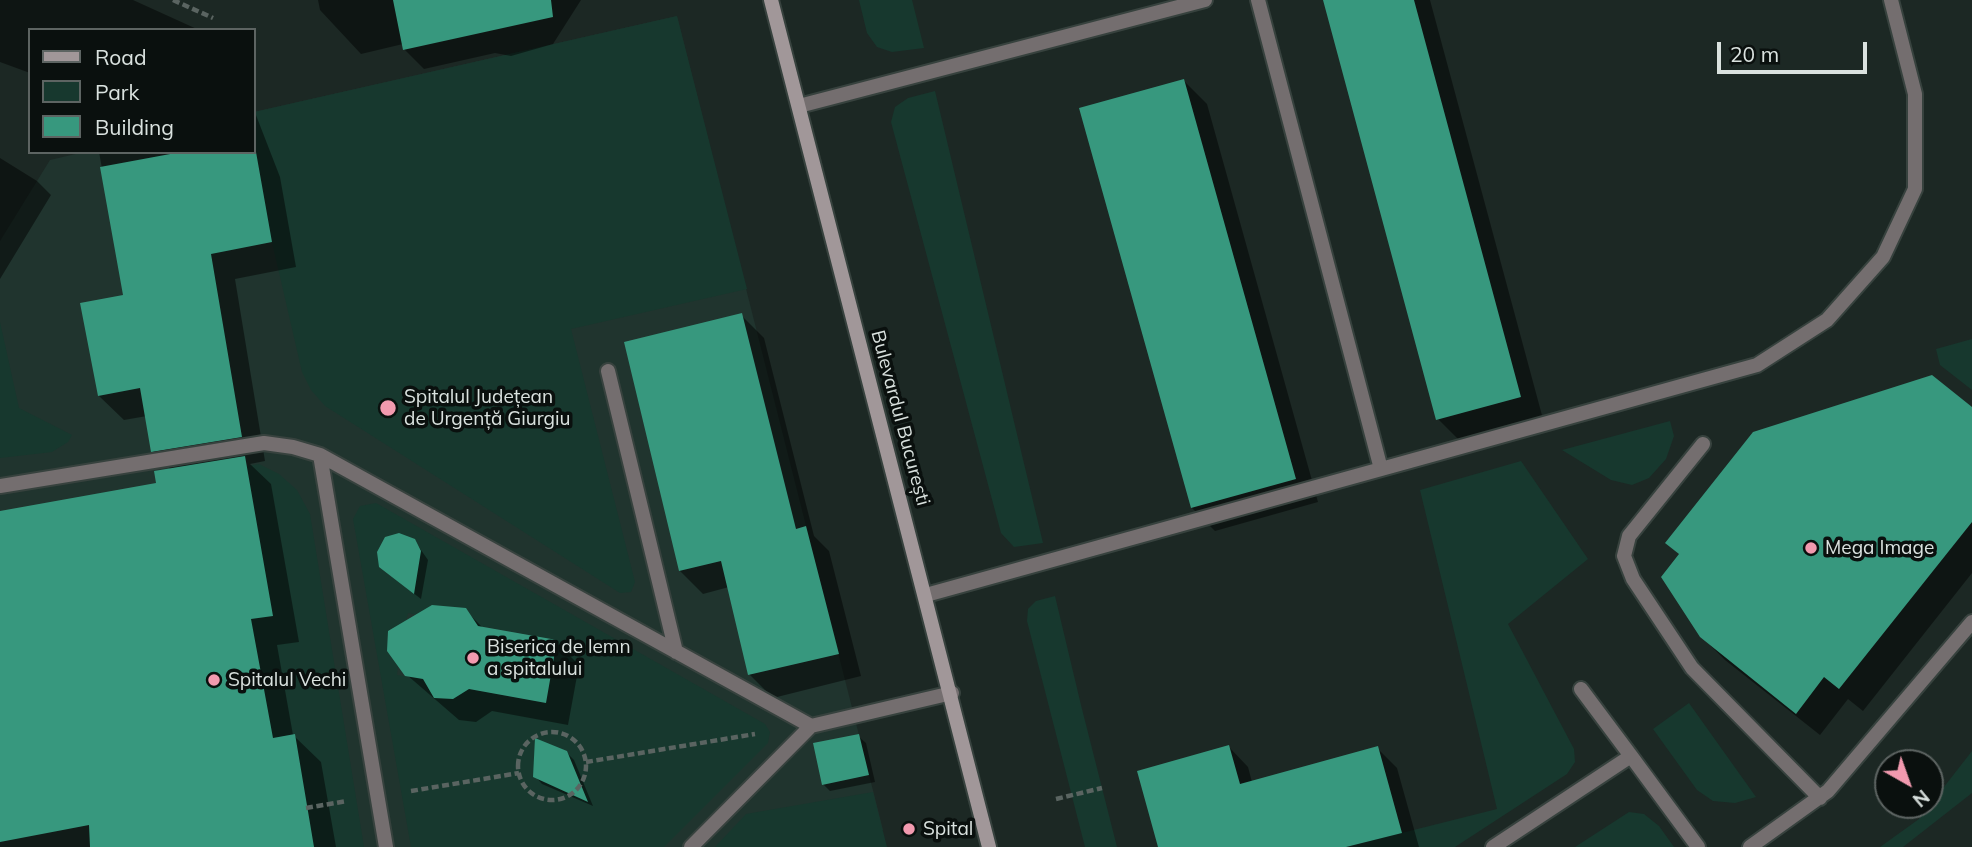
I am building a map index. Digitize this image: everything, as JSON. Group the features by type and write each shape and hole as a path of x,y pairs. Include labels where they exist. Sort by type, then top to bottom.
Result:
{"main road":[{"name":"Bulevardul București","path":"771,0 952,693 989,847"}],"lane":[{"path":"799,106 1205,0"},
{"path":"1258,0 1381,469"},
{"path":"926,596 1757,365 1827,320 1883,257 1915,190 1914,94 1891,0"},
{"path":"608,371 676,652"},
{"path":"0,486 264,443 320,456 811,726"},
{"path":"1703,444 1629,536 1624,556 1633,579 1692,668 1821,798"},
{"path":"320,456 386,847"},
{"path":"1750,847 1821,798 1972,622"},
{"path":"1581,689 1698,847"},
{"path":"691,847 811,726 952,693"},
{"path":"1493,847 1631,756"}],"path":[{"path":"173,0 213,18"},
{"path":"586,762 811,726"},
{"path":"555,732 570,736 581,747 586,762 585,776 577,790 564,798 549,800 534,795 523,785 519,773 520,755 528,742 540,733 555,732"},
{"path":"1056,799 1102,788"}],"shaded area":[{"name":"Spitalul Județean de Urgență Giurgiu","path":"677,16 883,830 785,847 0,847 0,241 50,160 76,154 256,154 256,112"}],"green space":[{"path":"859,0 912,0 924,48 892,52 877,47 867,33"},
{"path":"677,16 747,289 571,329 635,582 631,592 620,593 325,406 311,390 302,372 272,242 256,150 256,112"},
{"path":"935,91 1043,543 1014,547 1001,533 891,122 895,107 908,98"},
{"path":"0,322 19,408 72,435 68,442 52,452 0,458"},
{"path":"1972,339 1972,390 1940,365 1936,349"},
{"path":"1670,421 1674,436 1666,459 1649,478 1632,485 1611,480 1562,450"},
{"path":"1521,461 1588,559 1508,624 1574,749 1575,762 1567,774 1455,847 1346,847 1497,809 1420,490"},
{"path":"259,464 279,474 297,490 310,514 364,847 314,847 295,734 273,738 251,619 273,615 247,466"},
{"path":"376,503 765,724 770,732 768,743 664,847 411,847 353,519 360,506","holes":["399,533 414,539 421,551 418,567 406,577 391,577 380,567 377,552 385,537","408,613 556,640 545,703 469,689 453,699 434,698 423,679 397,675 398,666 387,651 388,631 406,621"]},
{"path":"1055,596 1117,847 1085,847 1027,621 1028,609 1036,601"},
{"path":"1689,703 1756,797 1735,803 1713,801 1697,790 1653,729"},
{"path":"1972,751 1972,793 1944,815 1944,787"},
{"path":"873,792 887,847 715,847 746,814"},
{"path":"1629,812 1644,814 1659,826 1674,847 1575,847"},
{"path":"1919,819 1939,819 1903,847 1880,847"}],"building":[{"path":"393,0 551,0 553,17 403,50"},
{"path":"1323,0 1414,0 1521,397 1436,420"},
{"path":"1184,79 1296,479 1191,508 1079,108"},
{"path":"256,152 272,242 211,254 242,437 151,452 140,388 98,396 80,303 123,295 100,167 170,154"},
{"path":"742,313 796,529 806,526 839,654 748,675 721,561 679,571 624,342"},
{"name":"Mega Image","path":"1932,375 1972,407 1972,522 1839,689 1824,677 1796,714 1700,637 1661,577 1679,554 1665,543 1753,432"},
{"name":"Spitalul Vechi","path":"245,456 273,616 251,619 273,738 295,734 314,847 90,847 89,825 0,842 0,511 156,483 154,471"},
{"path":"399,533 415,539 421,551 414,594 379,567 377,552 385,537"},
{"name":"Biserica de lemn a spitalului","path":"432,605 466,608 478,626 557,640 546,703 469,689 453,699 434,698 423,679 405,676 387,651 388,631"},
{"path":"859,734 869,775 822,785 813,743"},
{"path":"535,738 567,751 588,802 533,777"},
{"path":"1229,745 1240,784 1378,746 1402,833 1346,847 1158,847 1137,771"}],"place":[{"name":"Spitalul Județean de Urgență Giurgiu","path":"388,408"},
{"name":"Mega Image","path":"1811,548"},
{"name":"Biserica de lemn a spitalului","path":"473,658"},
{"name":"Spitalul Vechi","path":"214,680"},
{"name":"Spital","path":"909,829"}]}
